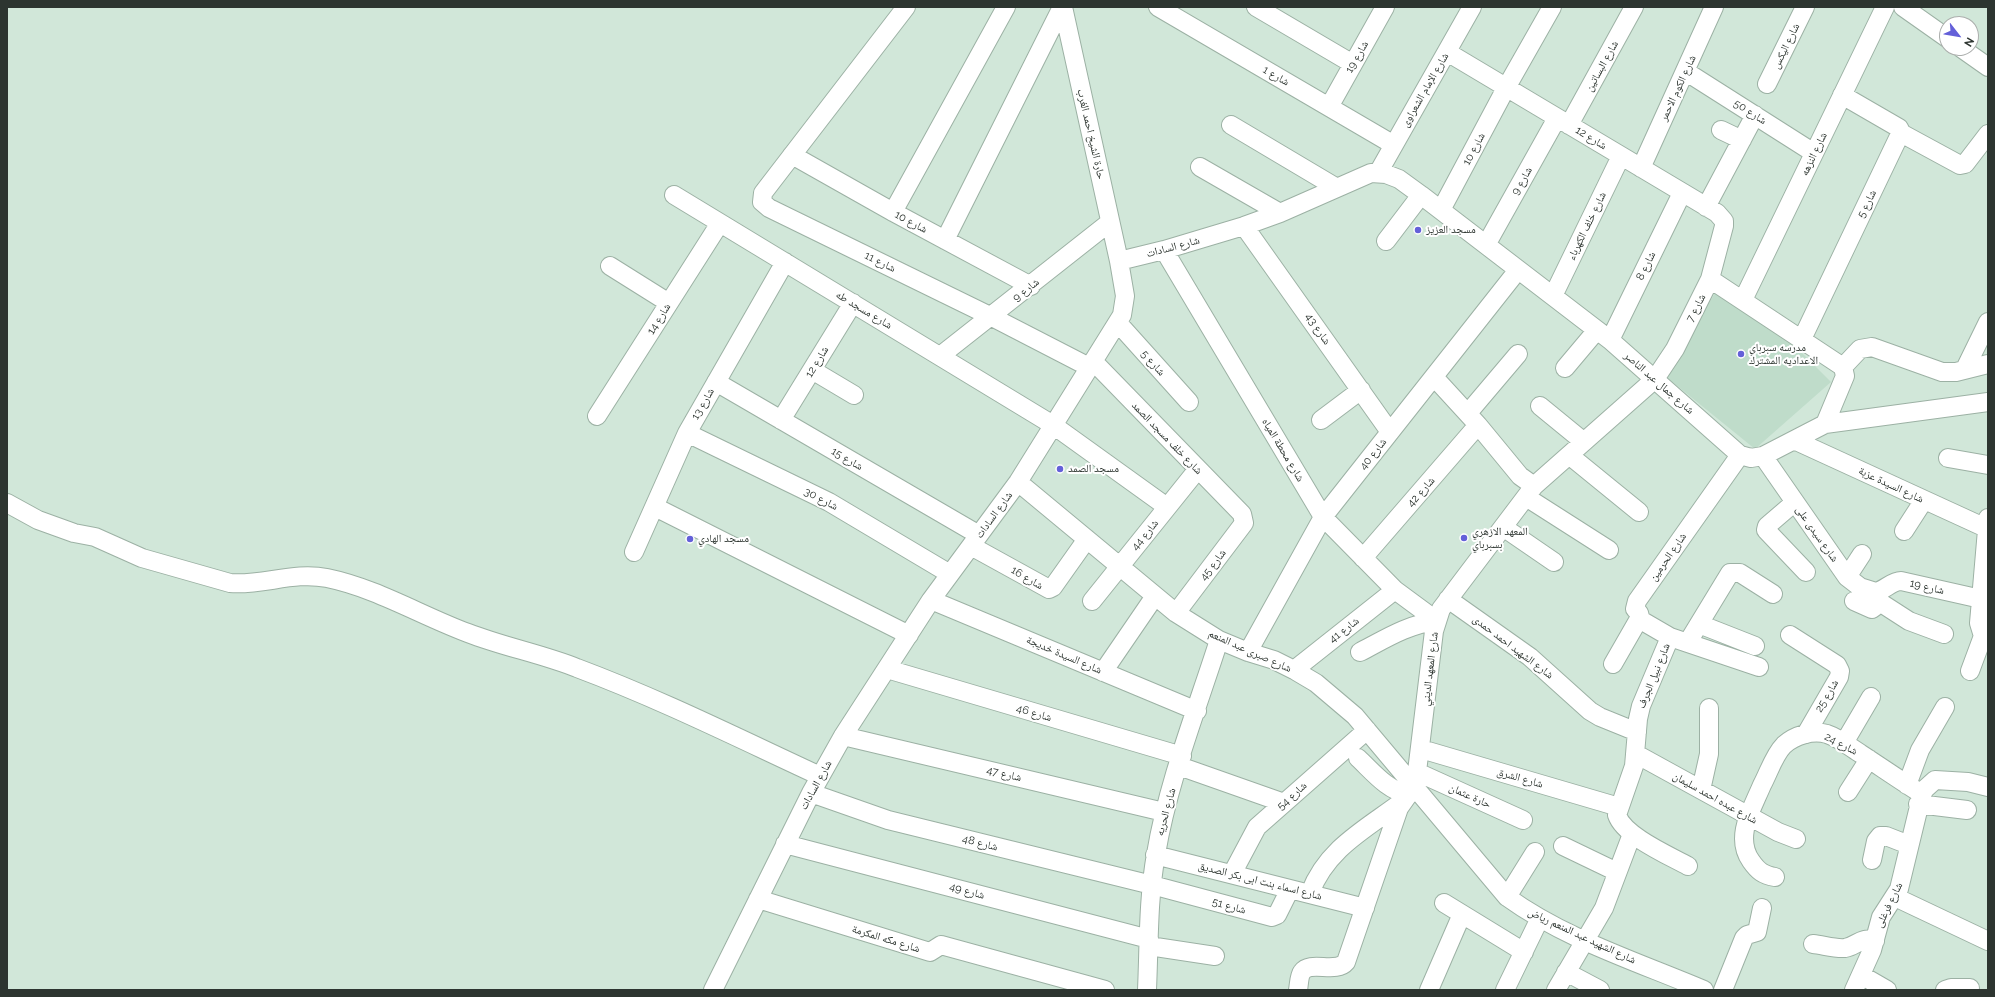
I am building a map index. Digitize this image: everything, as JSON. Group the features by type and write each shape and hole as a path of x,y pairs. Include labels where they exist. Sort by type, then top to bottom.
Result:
{"street":[{"path":"792,155 906,7"},
{"path":"893,212 1006,7"},
{"path":"945,240 1062,7"},
{"name":"حارة الشيخ احمد الغرب","path":"1062,7 1119,260"},
{"name":"شارع 1","path":"1158,7 1394,145"},
{"path":"1256,7 1353,64"},
{"name":"شارع 19","path":"1328,107 1385,7"},
{"name":"شارع الإمام الشعراوى","path":"1372,174 1394,145 1472,7"},
{"name":"شارع 10","path":"1441,210 1506,88 1552,7"},
{"name":"شارع البساتين","path":"1563,122 1634,7"},
{"name":"شارع اليكس","path":"1767,84 1805,7"},
{"name":"شارع النزهه","path":"1743,300 1886,7"},
{"path":"1902,7 1939,32"},
{"name":"شارع الكوم الاحمر","path":"1641,168 1713,8"},
{"name":"شارع 12","path":"1447,52 1721,216 1724,226 1723,231"},
{"path":"1972,56 1988,67"},
{"name":"شارع 50","path":"1685,71 1814,153"},
{"path":"1842,95 1899,128 1901,134 1960,165 1982,155 1988,134"},
{"path":"1706,207 1755,115"},
{"name":"شارع 9","path":"1486,245 1563,122"},
{"path":"1231,125 1337,188"},
{"path":"1721,130 1742,140"},
{"name":"شارع 5","path":"1802,339 1901,134"},
{"name":"شارع 11","path":"792,155 762,194 762,202 769,208 1091,364"},
{"name":"شارع 10","path":"792,155 893,212 1031,286"},
{"name":"شارع خلف الكهرباء","path":"1553,296 1622,156"},
{"path":"1200,167 1280,213"},
{"name":"شارع جمال عبد الناصر","path":"1372,174 1399,179 1441,210 1603,335 1740,455"},
{"name":"شارع السادات","path":"714,990 810,793 843,736 931,600 1018,482 1118,323 1122,314 1125,296 1119,260 1164,250 1244,226 1280,213 1372,174"},
{"name":"شارع 8","path":"1565,368 1603,335 1682,193"},
{"name":"شارع مسجد طه","path":"674,195 1053,425 1167,507"},
{"path":"1386,240 1421,195"},
{"name":"شارع 9","path":"940,356 992,317 1110,222"},
{"name":"شارع 14","path":"597,416 720,223"},
{"name":"شارع 43","path":"1244,226 1390,432"},
{"name":"شارع 7","path":"1655,379 1675,349 1710,279 1723,231"},
{"name":"شارع محطة المياه","path":"1164,250 1323,517 1395,590 1437,621"},
{"name":"شارع 13","path":"634,552 687,433 784,262"},
{"path":"610,266 669,303"},
{"name":"شارع 40","path":"1248,652 1323,517 1518,270"},
{"path":"1710,279 1842,367 1845,376 1825,424"},
{"name":"شارع 12","path":"781,420 852,303"},
{"path":"1965,370 1988,322"},
{"name":"شارع 5","path":"1118,323 1189,402"},
{"path":"1842,367 1860,349 1872,348 1934,370 1949,372 1965,370 1988,364"},
{"name":"شارع 42","path":"1363,558 1473,419 1518,354"},
{"name":"شارع خلف مسجد الصمد","path":"1091,364 1242,514"},
{"path":"812,370 854,395"},
{"path":"1434,377 1473,419 1520,476 1530,492 1609,550"},
{"name":"شارع المعهد الديني","path":"1298,990 1300,974 1304,969 1309,967 1341,966 1347,959 1397,812 1411,789 1421,749 1433,636 1437,621 1448,599 1530,492 1569,455 1655,379"},
{"name":"شارع 15","path":"716,382 781,420 975,540"},
{"path":"1320,420 1361,390"},
{"path":"1740,455 1751,458 1763,456 1825,424 1988,402"},
{"path":"1540,406 1584,442"},
{"name":"شارع 30","path":"687,433 830,502 950,574"},
{"name":"شارع السيدة عزبة","path":"1794,440 1924,500 1987,525"},
{"path":"1569,455 1639,512"},
{"name":"شارع الحرمين","path":"1639,619 1640,615 1635,608 1635,604 1740,455"},
{"name":"شارع سيدى على","path":"1763,456 1847,576 1860,587 1877,596 1909,621 1944,634"},
{"path":"1948,458 1988,465"},
{"name":"شارع 44","path":"1092,601 1198,469"},
{"name":"شارع صبرى عبد المنعم","path":"1018,482 1176,613 1219,640 1248,652 1274,660 1316,683 1336,699 1367,730 1411,789"},
{"path":"1904,531 1924,500"},
{"path":"1795,502 1767,526 1766,530 1806,572"},
{"path":"7,503 38,520 74,533 95,537 142,558 230,583 243,584 308,575 328,578 357,588 496,644 576,667 624,687 820,776"},
{"path":"655,507 909,635"},
{"name":"شارع 45","path":"1176,613 1242,527 1244,523 1242,514"},
{"path":"1970,671 1986,638 1979,623 1987,525"},
{"path":"1503,527 1554,562"},
{"name":"شارع 16","path":"975,540 1049,589 1053,587 1087,539"},
{"path":"1847,576 1862,554"},
{"path":"1688,642 1730,573 1740,573 1773,594"},
{"name":"شارع 19","path":"1877,596 1898,581 1981,599"},
{"name":"شارع 41","path":"1294,670 1395,590"},
{"path":"1103,672 1155,596"},
{"path":"1854,601 1870,609 1876,606 1877,596"},
{"name":"شارع الشهيد احمد حمدى","path":"1448,599 1530,657 1590,711 1600,718 1637,732"},
{"name":"شارع السيدة خديجة","path":"931,600 1197,710"},
{"path":"1613,664 1639,619 1670,637 1759,667"},
{"path":"1360,652 1406,628 1418,624 1437,621"},
{"path":"1699,624 1755,646"},
{"name":"شارع 25","path":"1790,635 1837,665 1840,671 1806,734"},
{"name":"شارع نبيل الجرف","path":"1619,807 1630,779 1636,754 1637,732 1641,706 1670,637"},
{"name":"شارع الحريه","path":"1147,990 1152,885 1155,855 1164,812 1219,640"},
{"name":"شارع 46","path":"887,669 1180,761 1284,803"},
{"path":"1844,743 1871,697"},
{"name":"شارع فرغلى","path":"1857,983 1874,941 1881,917 1895,897 1902,881 1909,845 1920,750 1945,707"},
{"path":"1701,790 1709,754 1709,708"},
{"name":"شارع 54","path":"1232,874 1254,831 1367,730"},
{"name":"شارع 24","path":"1775,877 1757,870 1745,851 1743,839 1748,816 1776,755 1784,745 1794,738 1806,734 1826,734 1844,743 1868,759 1916,794"},
{"name":"شارع 47","path":"843,736 1164,812"},
{"name":"شارع الشرق","path":"1421,749 1619,807"},
{"name":"شارع عبده احمد سليمان","path":"1636,754 1748,816 1796,839"},
{"name":"حارة عثمان","path":"1358,758 1387,786 1394,790 1411,789 1523,820"},
{"path":"1848,792 1868,759"},
{"path":"1916,794 1935,780 1968,782 1988,787"},
{"path":"1310,894 1321,869 1339,849 1411,789"},
{"name":"شارع الشهيد عبد المنعم رياض","path":"1411,789 1507,897 1540,918 1585,940 1704,990"},
{"name":"شارع 48","path":"810,793 888,820 1152,885"},
{"path":"1916,794 1967,810"},
{"path":"1619,807 1617,815 1619,820 1632,834 1688,866"},
{"path":"1556,990 1604,908 1632,834"},
{"path":"1872,860 1876,841 1880,836 1886,836 1909,845"},
{"name":"شارع 49","path":"785,844 1149,943 1216,956"},
{"path":"1563,846 1617,872"},
{"path":"1507,897 1535,852"},
{"name":"شارع اسماء بنت ابى بكر الصديق","path":"1155,855 1365,908"},
{"name":"شارع 51","path":"1152,885 1272,918 1277,916 1290,889"},
{"path":"1895,897 1988,941"},
{"name":"شارع مكه المكرمة","path":"758,899 930,952 941,945 1105,990"},
{"path":"1444,903 1524,952"},
{"path":"1723,990 1746,936 1757,932 1762,908"},
{"path":"1429,990 1462,914"},
{"path":"1505,990 1540,918"},
{"path":"1813,944 1841,948 1850,946 1862,939 1874,941"},
{"path":"1566,972 1600,990"},
{"path":"1857,983 1887,990"},
{"path":"1944,990 1951,988 1970,988"}],"shaded area":[{"name":"مدرسه سبرباي الاعداديه المشترك","path":"1718,288 1781,332 1831,382 1755,449 1665,376"}],"place":[{"name":"مسجد العزيز","path":"1418,230"},
{"name":"مدرسه سبرباي الاعداديه المشترك","path":"1741,354"},
{"name":"مسجد الصمد","path":"1060,469"},
{"name":"المعهد الازهري بسبرباي","path":"1464,538"},
{"name":"مسجد الهادي","path":"690,539"}]}
